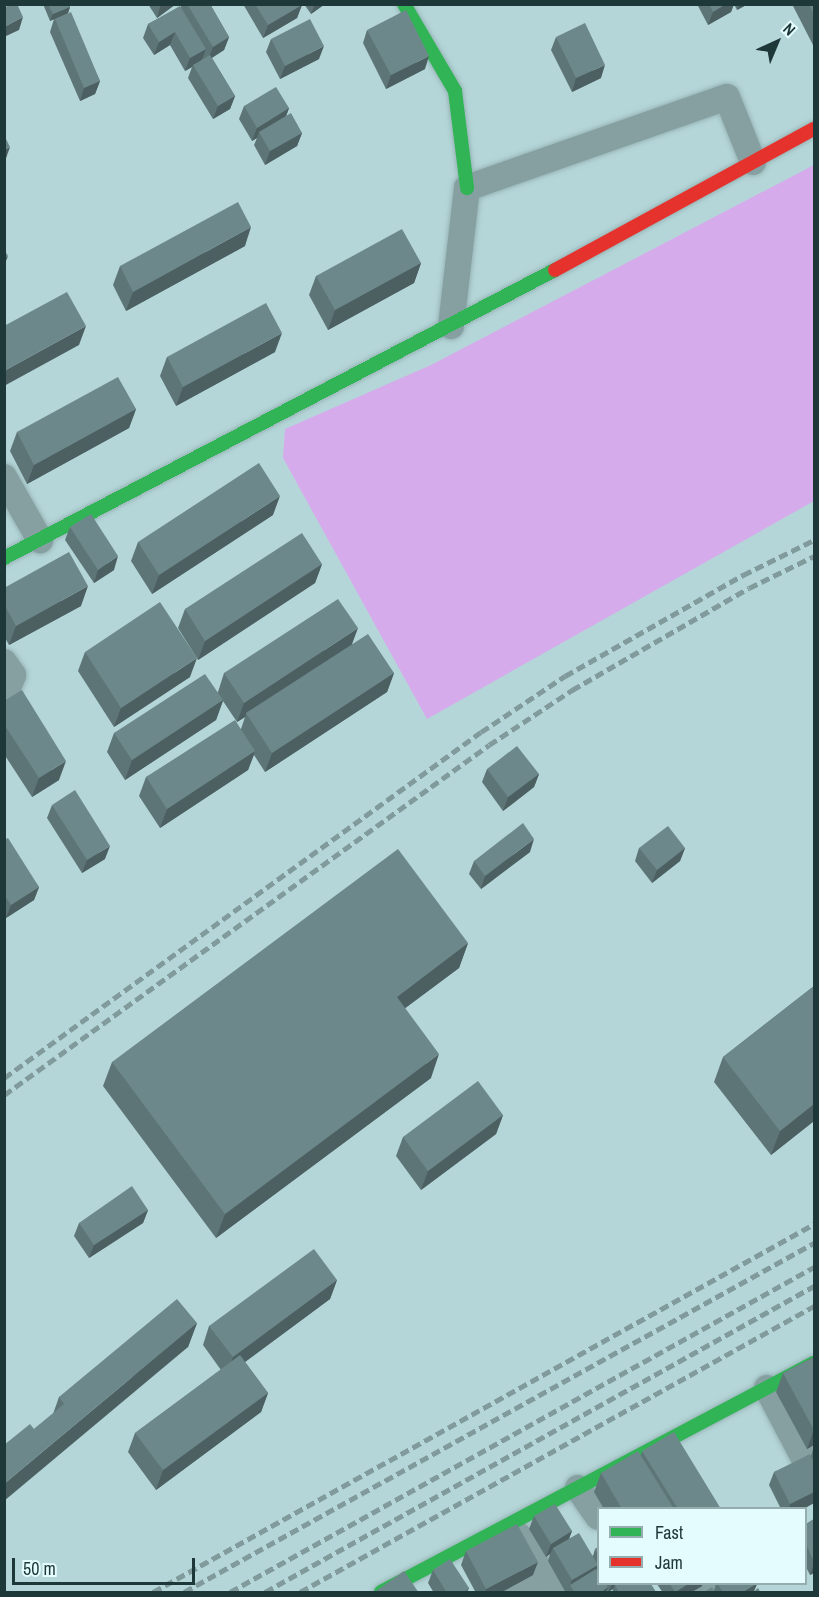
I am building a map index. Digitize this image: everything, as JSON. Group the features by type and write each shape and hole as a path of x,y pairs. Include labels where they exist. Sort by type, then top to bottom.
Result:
{"street":[{"path":"404,4 455,91 467,188 451,326"},
{"path":"467,188 727,97 753,162"},
{"path":"4,558 451,326 814,129"},
{"path":"4,477 40,540"},
{"path":"4,662 13,675 4,699"},
{"path":"381,1593 452,1568 513,1525 578,1488 814,1363"},
{"path":"767,1388 814,1477"},
{"path":"578,1488 597,1516"},
{"path":"508,1593 548,1584 513,1525"}],"shaded area":[{"path":"814,165 814,501 427,719 283,458 285,429 431,365"}],"building":[{"path":"17,4 23,17 4,27 4,8"},
{"path":"48,4 70,4 70,7 53,14"},
{"path":"187,4 210,4 229,37 213,47"},
{"path":"255,4 302,4 302,5 268,25"},
{"path":"709,4 726,4 713,12"},
{"path":"809,4 814,4 814,15"},
{"path":"180,6 206,49 190,58 175,32 159,42 148,24"},
{"path":"406,10 429,56 391,75 367,30"},
{"path":"71,12 100,81 84,88 55,19"},
{"path":"310,19 324,46 285,66 271,39"},
{"path":"585,23 605,65 576,78 556,37"},
{"path":"210,55 235,96 218,106 193,65"},
{"path":"276,87 289,108 257,128 244,106"},
{"path":"291,113 302,133 270,151 259,132"},
{"path":"4,135 10,147 4,150"},
{"path":"238,202 251,227 133,292 120,266"},
{"path":"402,229 421,263 335,310 316,276"},
{"path":"67,292 86,326 4,371 4,326"},
{"path":"266,303 282,333 183,387 167,357"},
{"path":"118,377 136,409 34,465 17,432"},
{"path":"259,463 280,496 159,575 138,542"},
{"path":"91,514 118,556 98,570 70,527"},
{"path":"302,533 322,564 205,641 185,609"},
{"path":"69,552 88,586 16,626 4,604 4,588"},
{"path":"338,599 358,628 244,703 224,673"},
{"path":"160,602 197,658 121,708 85,652"},
{"path":"368,634 394,673 272,753 246,713"},
{"path":"205,674 223,700 132,760 114,733"},
{"path":"22,690 66,761 39,778 4,724 4,701"},
{"path":"235,720 255,751 167,809 146,777"},
{"path":"517,746 539,774 508,797 487,769"},
{"path":"75,790 110,846 87,860 52,805"},
{"path":"523,823 534,839 485,876 474,861"},
{"path":"668,826 685,848 657,870 639,848"},
{"path":"8,838 39,887 11,905 4,895 4,840"},
{"path":"398,849 468,943 397,997 439,1054 225,1214 112,1062"},
{"path":"814,986 814,1104 780,1131 723,1057"},
{"path":"478,1081 503,1115 428,1171 403,1137"},
{"path":"132,1186 148,1210 94,1245 79,1223"},
{"path":"314,1249 337,1280 233,1357 209,1326"},
{"path":"177,1299 197,1323 4,1484 4,1445 30,1424 34,1429 64,1404 59,1397"},
{"path":"240,1355 268,1393 163,1470 135,1433"},
{"path":"814,1357 814,1430 783,1373"},
{"path":"674,1432 720,1507 677,1507 642,1451"},
{"path":"638,1451 673,1507 621,1507 601,1473"},
{"path":"810,1454 814,1463 814,1492 790,1504 774,1472"},
{"path":"555,1504 572,1531 551,1544 534,1516"},
{"path":"814,1519 814,1562 807,1546 807,1523"},
{"path":"517,1524 538,1562 486,1589 466,1551"},
{"path":"579,1533 597,1566 572,1580 553,1548"},
{"path":"450,1559 469,1588 462,1593 447,1593 433,1570"},
{"path":"596,1569 597,1585 608,1587 600,1593 575,1593 570,1585"},
{"path":"404,1571 419,1593 376,1593 376,1591"},
{"path":"615,1585 652,1585 656,1592 654,1593 619,1593"},
{"path":"671,1585 686,1585 675,1592"},
{"path":"719,1585 754,1585 741,1593 723,1593"},
{"path":"712,1587 715,1593 703,1593"}],"railway":[{"path":"4,1078 481,732 565,676 743,575 814,540"},
{"path":"4,1095 489,745 572,690 749,588 814,556"},
{"path":"153,1592 814,1224"},
{"path":"184,1592 814,1243"},
{"path":"230,1592 814,1267"},
{"path":"265,1592 814,1286"},
{"path":"300,1592 814,1306"}],"traffic: fast":[{"path":"404,4 455,91 467,188"},
{"path":"4,558 555,270"},
{"path":"381,1592 814,1363"}],"traffic: jam":[{"path":"555,270 814,129"}]}
